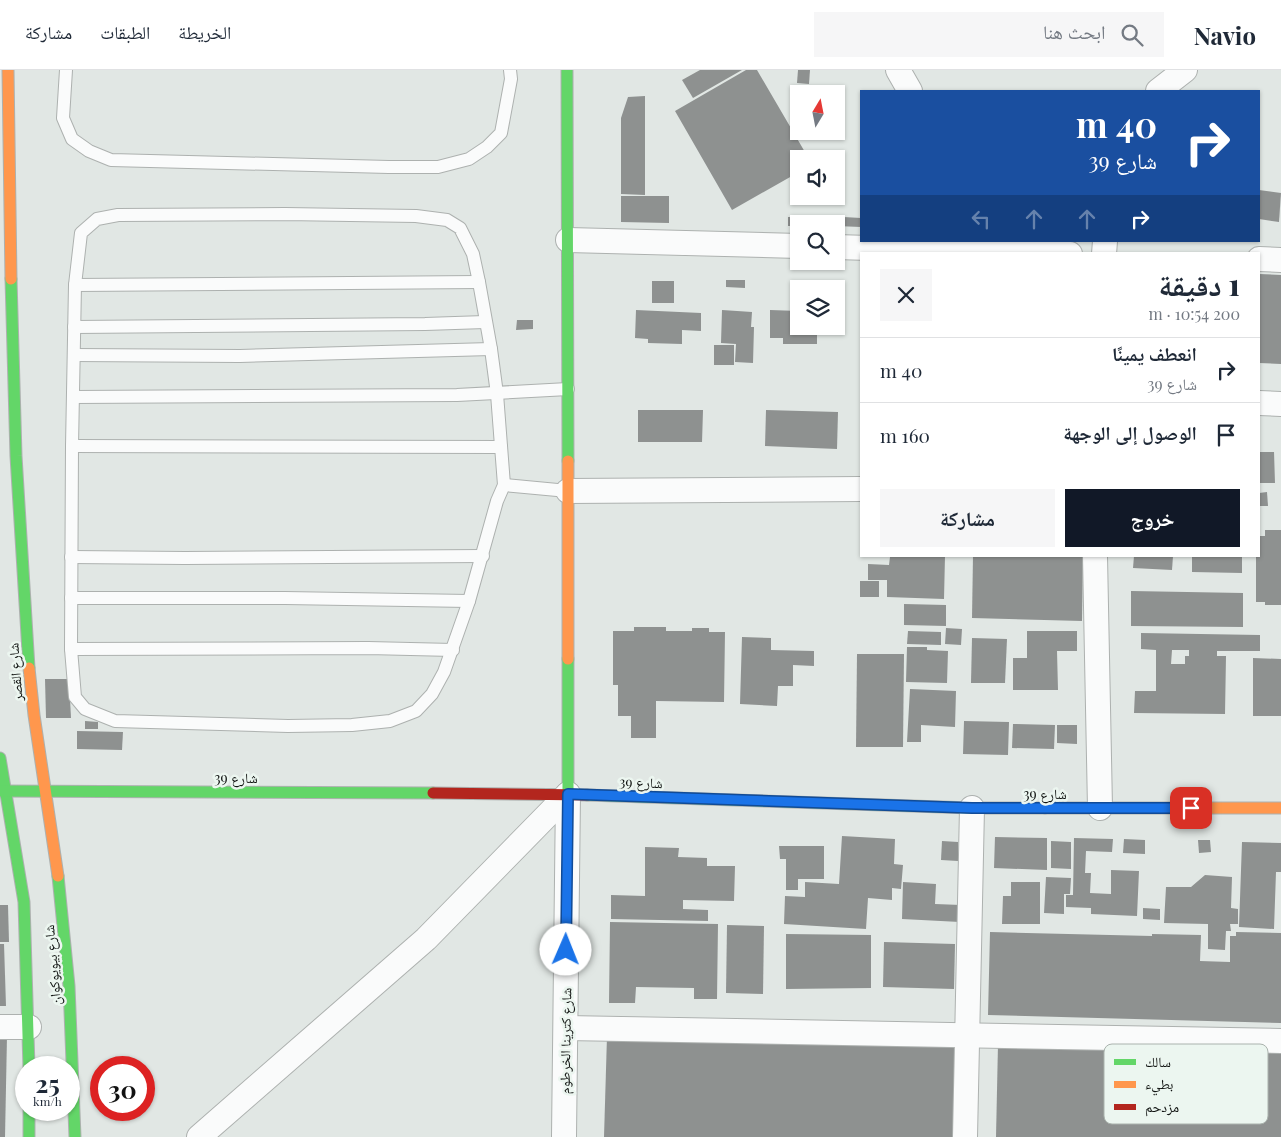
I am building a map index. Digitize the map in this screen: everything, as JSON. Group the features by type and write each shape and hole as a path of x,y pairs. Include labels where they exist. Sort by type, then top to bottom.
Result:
{"street":[{"name":"شارع القصر","path":"8,70 13,391 32,697 37,742 46,791"},
{"path":"199,1137 426,939 568,794 568,70"},
{"path":"898,70 909,90"},
{"path":"1159,90 1185,70"},
{"path":"568,240 790,246"},
{"path":"845,247 995,246 1051,252"},
{"path":"1260,259 1281,260"},
{"path":"1260,403 1281,404"},
{"path":"568,491 860,489"},
{"path":"1095,557 1100,808"},
{"path":"0,758 3,791"},
{"name":"شارع 39","path":"3,791 568,794 972,808 1281,808"},
{"name":"شارع بيويوكوان","path":"3,791 24,902 29,1056"},
{"name":"شارع بيويوكوان","path":"46,791 68,955 72,1029 74,1137"},
{"name":"شارع كترينا الخرطوم","path":"564,1137 568,794"},
{"path":"965,1137 972,808"},
{"path":"0,1027 29,1028"},
{"path":"566,1028 1281,1041"},
{"path":"29,1121 29,1137"}],"lane":[{"path":"66,70 63,118 72,139 89,151 112,160 389,167 438,167 469,159 488,146 501,132 511,79 510,70"},
{"path":"128,214 416,216 447,220 460,228 474,254 479,282 497,394 504,485 453,650 432,694 416,710 390,722 352,725 288,726 115,721 85,709 75,697 71,598 75,285 81,233 97,219 128,214"},
{"path":"75,285 479,282"},
{"path":"74,327 485,322"},
{"path":"74,356 240,356 491,349"},
{"path":"73,396 497,394 568,389"},
{"path":"72,446 501,447"},
{"path":"504,485 568,491"},
{"path":"71,556 185,558 483,556"},
{"path":"71,598 285,598 468,601"},
{"path":"72,649 368,648 453,650"}],"building":[{"path":"700,70 742,70 693,98 682,80"},
{"path":"746,70 757,70 790,126 790,140 798,140 804,150 790,150 790,177 732,210 675,111"},
{"path":"798,70 810,70 809,84 797,83"},
{"path":"645,96 645,195 621,194 621,118 628,97"},
{"path":"1260,190 1281,193 1279,222 1260,219"},
{"path":"621,196 669,196 669,223 621,222"},
{"path":"788,217 790,217 790,226 788,226"},
{"path":"845,217 860,218 860,227 845,226"},
{"path":"1260,274 1281,275 1281,364 1260,363"},
{"path":"726,280 745,280 745,288 726,287"},
{"path":"652,281 674,281 674,303 652,303"},
{"path":"636,310 701,313 701,331 682,330 682,344 648,343 648,339 635,338"},
{"path":"722,310 752,312 751,327 754,327 753,363 735,362 736,344 721,343"},
{"path":"770,310 790,311 790,335 817,335 817,344 783,344 783,338 770,338"},
{"path":"517,320 533,320 533,329 516,330"},
{"path":"714,345 734,345 734,365 714,365"},
{"path":"638,410 703,410 702,442 638,442"},
{"path":"766,410 838,412 837,449 765,446"},
{"path":"1260,452 1274,452 1275,483 1260,483"},
{"path":"1267,492 1268,506 1260,506 1260,493"},
{"path":"1265,530 1281,530 1281,605 1265,605 1265,602 1256,602 1256,557 1260,557 1260,536 1265,536"},
{"path":"890,557 945,557 944,599 887,597 887,580 868,580 868,564 889,565"},
{"path":"973,557 1083,557 1082,621 972,618"},
{"path":"1134,557 1173,557 1172,570 1133,568"},
{"path":"1192,557 1242,557 1242,573 1192,572"},
{"path":"860,581 879,581 879,597 860,597"},
{"path":"1131,591 1243,593 1243,627 1131,626"},
{"path":"904,604 946,605 946,626 904,625"},
{"path":"634,627 666,627 666,631 692,631 692,628 709,628 709,632 725,632 724,702 656,701 656,738 631,738 631,716 618,716 618,685 613,685 613,631 634,631"},
{"path":"946,628 962,629 961,645 945,644"},
{"path":"908,631 941,632 941,645 907,644"},
{"path":"1027,631 1077,631 1077,651 1057,651 1058,690 1013,690 1013,658 1027,658"},
{"path":"1141,633 1260,635 1260,651 1217,651 1217,656 1226,656 1225,714 1134,713 1135,691 1156,691 1156,650 1141,649","holes":["1172,650 1189,650 1189,656 1185,656 1185,664 1171,664"]},
{"path":"742,637 771,638 771,650 814,651 814,666 793,665 793,686 778,686 777,706 740,704"},
{"path":"972,638 1007,639 1005,683 971,683"},
{"path":"907,647 927,647 927,650 948,651 947,683 906,682"},
{"path":"857,654 904,654 903,747 856,747"},
{"path":"1253,658 1281,659 1281,716 1253,716"},
{"path":"45,679 69,679 71,718 46,718"},
{"path":"910,689 956,691 955,727 921,725 921,742 907,742"},
{"path":"85,721 98,722 98,729 85,729"},
{"path":"964,721 1009,722 1008,755 963,754"},
{"path":"1013,724 1055,725 1054,749 1012,748"},
{"path":"1057,725 1077,725 1077,744 1057,743"},
{"path":"77,731 123,732 122,750 77,749"},
{"path":"842,836 895,839 894,864 903,865 901,889 892,888 892,900 868,898 866,929 784,924 785,896 805,897 805,882 839,884"},
{"path":"995,837 1047,838 1047,870 994,868"},
{"path":"1074,838 1113,839 1112,852 1086,851 1085,873 1091,873 1090,893 1111,894 1111,870 1139,871 1137,916 1091,914 1091,908 1066,907 1066,895 1073,895"},
{"path":"1124,839 1145,840 1145,854 1123,853"},
{"path":"1198,840 1210,840 1211,852 1199,853"},
{"path":"942,841 958,842 958,861 941,860"},
{"path":"1051,841 1071,842 1071,869 1051,868"},
{"path":"1242,842 1281,843 1281,872 1276,872 1274,929 1239,927"},
{"path":"779,846 824,846 824,879 798,879 798,890 786,890 786,859 780,859"},
{"path":"645,847 679,848 678,857 707,858 707,866 735,866 734,901 683,900 683,909 708,910 708,921 611,919 611,895 645,896"},
{"path":"1205,875 1232,877 1231,908 1238,909 1238,924 1230,924 1231,931 1226,931 1225,950 1208,949 1208,924 1164,923 1166,887 1191,887"},
{"path":"1046,877 1071,878 1070,894 1064,894 1064,914 1044,913"},
{"path":"903,882 936,884 935,904 961,905 960,922 902,919"},
{"path":"1011,882 1040,882 1040,924 1002,924 1003,896 1011,896"},
{"path":"0,905 8,905 9,942 0,942"},
{"path":"1143,908 1160,909 1160,920 1143,919"},
{"path":"610,922 718,924 717,999 694,999 694,988 636,987 635,1003 609,1003"},
{"path":"727,925 764,926 763,994 726,993"},
{"path":"990,932 1152,936 1152,934 1201,935 1200,961 1230,962 1230,936 1236,936 1236,932 1281,933 1281,1023 988,1015"},
{"path":"786,934 871,935 871,988 786,989"},
{"path":"884,942 955,944 954,989 883,987"},
{"path":"0,944 4,944 6,1006 0,1006"},
{"path":"0,1036 7,1036 5,1137 0,1137"},
{"path":"607,1036 955,1045 953,1137 604,1137"},
{"path":"998,1044 1104,1046 1104,1124 1268,1124 1268,1050 1281,1050 1281,1137 996,1137"}],"traffic: fast":[{"path":"567,70 568,461"},
{"path":"11,279 16,456 29,668"},
{"path":"568,659 568,794"},
{"path":"0,758 24,902 29,1056"},
{"path":"0,791 433,793"},
{"path":"587,795 972,808 1045,808"},
{"path":"58,876 69,986 75,1137"},
{"path":"29,1121 29,1137"}],"traffic: slow":[{"path":"8,70 11,279"},
{"path":"568,461 568,659"},
{"path":"29,668 34,715 58,876"},
{"path":"1045,808 1281,808"}],"traffic: jam":[{"path":"433,793 587,795"}],"route":[{"path":"566,950 568,794 972,808 1191,808"}]}
